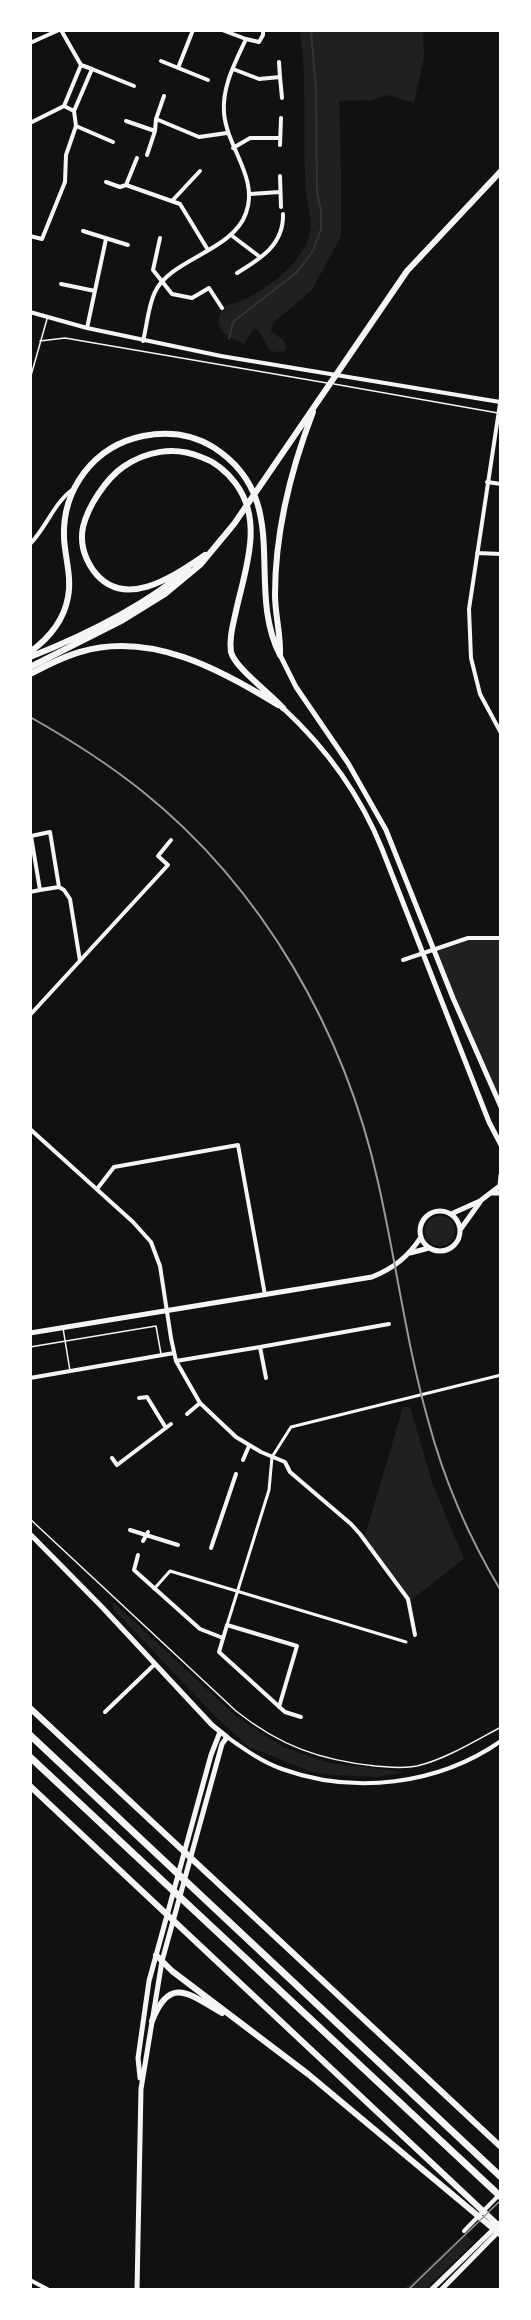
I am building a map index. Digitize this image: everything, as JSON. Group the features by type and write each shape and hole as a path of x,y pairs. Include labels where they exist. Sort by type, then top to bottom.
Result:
{"highway":[{"path":"30,1735 501,2177"},
{"path":"30,1757 501,2195"}],"main road":[{"path":"30,667 123,620 165,594 207,555 234,524 407,271 501,171"},
{"path":"280,655 281,642 275,595 284,513 293,467 317,402"},
{"path":"30,652 52,632 63,614 69,596 64,536 66,513 73,489 80,478 105,452 118,444 144,436 172,433 184,435 223,453 242,472 258,503 264,531 270,629 280,655 307,705 348,763 386,830 470,1038 501,1107"},
{"path":"199,563 142,589 120,588 101,579 94,571 84,553 82,532 84,524 95,500 122,468 138,458 156,452 187,452 222,468 240,489 246,500 251,530 249,550 232,628 231,650 238,666 270,693 330,757 363,807 382,849 489,1122 501,1145"},
{"path":"30,657 119,614 199,563"},
{"path":"30,674 59,659 101,647 132,646 156,649 216,669 283,708"},
{"path":"451,1214 480,1201 491,1193 501,1185 501,1175"},
{"path":"491,1193 501,1193"},
{"path":"410,1253 429,1248 447,1249 456,1243 460,1230 480,1201"},
{"path":"429,1248 421,1237 420,1225 428,1215 439,1211 451,1214 459,1224 460,1230"},
{"path":"30,1333 359,1280 387,1270 410,1253 421,1237"},
{"path":"30,1534 219,1732 227,1737 222,1744 192,1839 150,1981 138,2058 141,2089 137,2290"},
{"path":"30,1708 501,2147"},
{"path":"141,2089 162,1961 211,1755 219,1732"},
{"path":"30,1786 501,2228 431,2290"},
{"path":"156,1955 172,1971 308,2073 501,2235"},
{"path":"152,2021 162,2000 173,1993 181,1992 195,1997 249,2028"},
{"path":"441,2290 501,2222"}],"street":[{"path":"30,43 60,30 81,65 134,86"},
{"path":"178,68 193,30"},
{"path":"222,30 259,42 263,32"},
{"path":"143,341 155,292 163,282 174,271 231,235 245,216 250,194 245,171 227,133 224,101 226,86 246,39"},
{"path":"161,61 208,80"},
{"path":"279,62 282,98"},
{"path":"30,115 32,122 64,106 81,65"},
{"path":"30,236 42,239 65,182 66,155 76,126 74,111 92,69"},
{"path":"233,69 259,79 280,78"},
{"path":"147,155 164,96"},
{"path":"64,106 74,111"},
{"path":"280,145 281,118"},
{"path":"156,119 199,137 227,133"},
{"path":"126,121 154,131"},
{"path":"76,126 114,141"},
{"path":"233,148 250,138 280,138"},
{"path":"126,185 136,158"},
{"path":"171,201 200,171"},
{"path":"279,176 280,207"},
{"path":"106,182 120,187 126,185 180,204 208,250"},
{"path":"250,194 280,192"},
{"path":"237,273 260,257 280,237 283,230 283,214"},
{"path":"83,231 128,245"},
{"path":"231,235 260,257"},
{"path":"160,238 153,270 172,294 192,298 208,288 222,308"},
{"path":"87,328 106,239"},
{"path":"61,284 94,291"},
{"path":"30,312 143,341 220,356 501,400 469,609 471,658 480,694 501,733"},
{"path":"487,482 501,484"},
{"path":"30,544 41,533 63,496 73,489"},
{"path":"477,553 501,554"},
{"path":"40,890 31,836 50,832 59,887"},
{"path":"30,1015 168,866 158,856 171,840"},
{"path":"30,872 37,871"},
{"path":"30,892 59,887 64,890 70,899 80,961"},
{"path":"403,960 468,938 501,938"},
{"path":"30,1129 133,1222 151,1242 160,1266 176,1361 201,1402 224,1427 249,1446 285,1462 290,1472 351,1524 408,1599 415,1635"},
{"path":"97,1190 114,1167 237,1145 265,1295"},
{"path":"176,1361 388,1324"},
{"path":"260,1347 266,1378"},
{"path":"30,1378 174,1353"},
{"path":"301,1717 285,1712 219,1652 269,1490 272,1457 291,1426 501,1375"},
{"path":"139,1398 147,1397 166,1428"},
{"path":"187,1414 201,1402"},
{"path":"112,1458 117,1466 171,1424"},
{"path":"243,1460 249,1446"},
{"path":"211,1548 237,1474"},
{"path":"130,1530 146,1533 178,1545"},
{"path":"143,1540 146,1533"},
{"path":"138,1555 134,1570 200,1629 223,1638"},
{"path":"154,1588 170,1571 406,1642"},
{"path":"227,1625 297,1646 279,1707"},
{"path":"105,1713 155,1664"},
{"path":"227,1737 247,1751 280,1768 304,1776 346,1783 381,1782 425,1776 462,1764 499,1743 501,1750"},
{"path":"464,2230 501,2195"},
{"path":"30,2280 49,2290"}],"lane":[{"path":"30,379 47,318"},
{"path":"40,341 65,338 500,413"},
{"path":"30,1347 156,1326 161,1355"},
{"path":"63,1328 70,1371"},
{"path":"30,1519 236,1711 290,1747 335,1761 406,1767 426,1763 501,1727"}],"shaded area":[{"path":"300,30 423,30 424,58 414,103 388,95 372,100 339,101 341,237 311,291 273,323 271,331 287,346 285,351 272,352 254,328 244,344 226,335 219,326 219,321 223,306 235,303 261,290 286,271 304,249 309,237"},
{"path":"468,938 501,938 501,1107 434,949"},
{"path":"440,1216 446,1217 454,1225 454,1237 446,1245 440,1246 434,1245 426,1237 425,1231 426,1225 434,1217"},
{"path":"403,1407 410,1407 433,1485 464,1559 411,1600 364,1539"},
{"path":"113,1602 237,1717 283,1747 329,1763 404,1772 377,1777 312,1772 249,1747 217,1718 113,1609"},
{"path":"465,2233 473,2243 425,2290 403,2290"}],"waterway":[{"path":"229,339 233,322 297,272 313,251 321,229 321,210 317,193 316,91 311,30"}],"tram line":[{"path":"408,2290 501,2200"}],"railway":[{"path":"30,717 115,771 186,829 225,872 261,918 293,967 321,1018 344,1071 363,1126 378,1182 413,1361 434,1442 458,1508 501,1591"}]}
